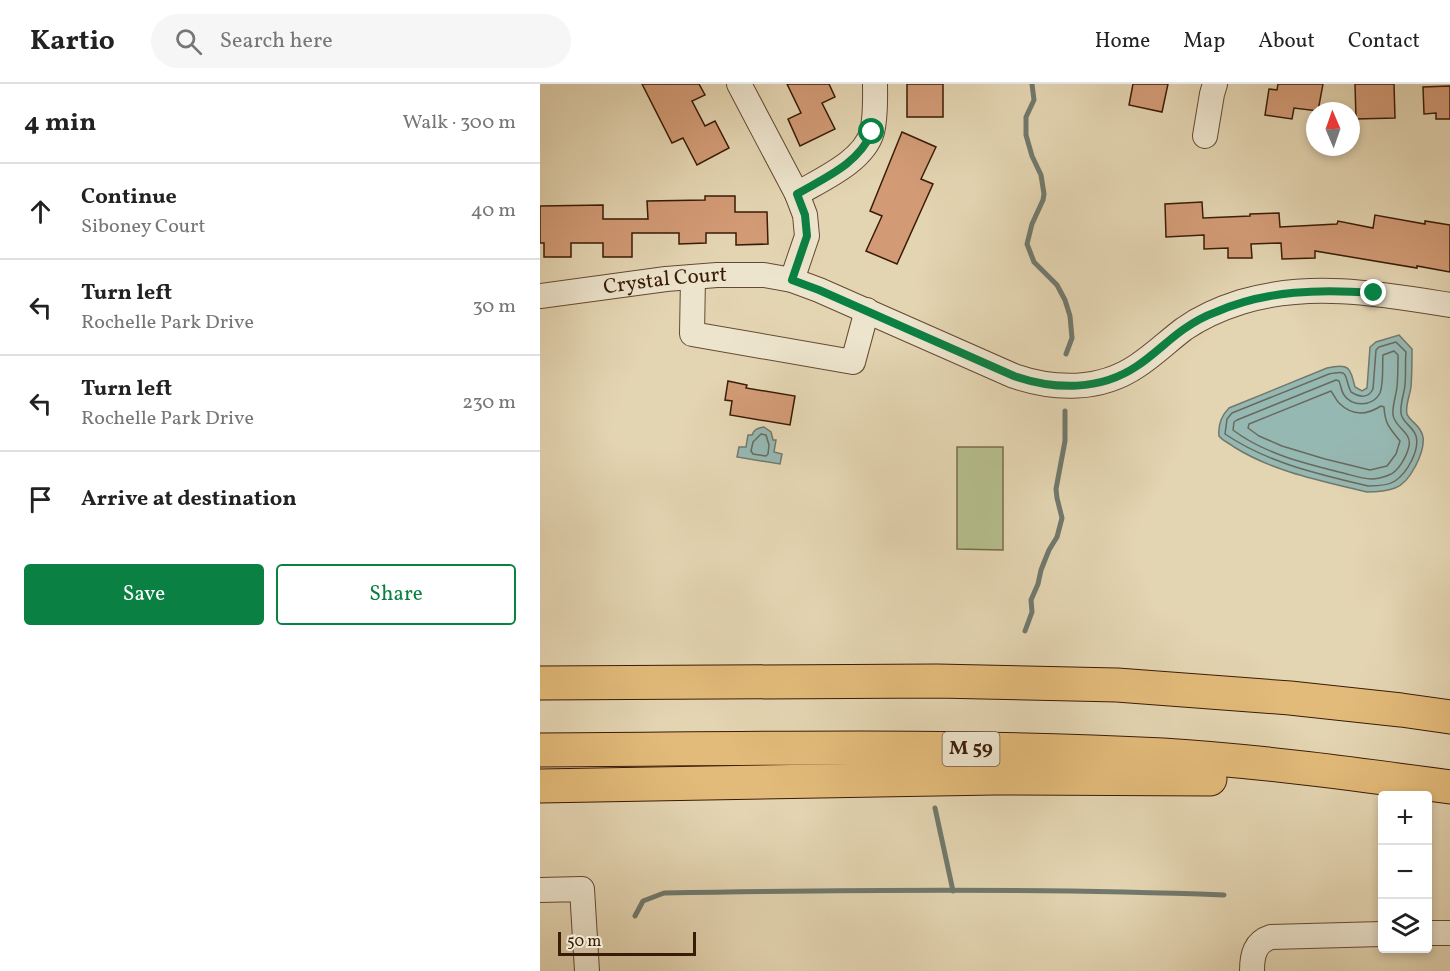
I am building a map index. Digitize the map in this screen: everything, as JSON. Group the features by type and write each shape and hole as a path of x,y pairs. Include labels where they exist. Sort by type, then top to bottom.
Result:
{"highway":[{"path":"540,682 938,681 1107,684 1233,692 1450,717"},
{"name":"M 59","path":"540,750 1076,751 1225,760 1450,787"},
{"path":"540,786 994,778 1401,780"}],"street":[{"path":"739,84 797,194 805,215 807,236 792,280"},
{"path":"797,194 843,167 867,143 872,132 875,84"},
{"path":"1205,136 1215,84"},
{"name":"Crystal Court","path":"540,296 666,279 764,275 792,280 819,290 1014,376 1050,385 1074,386 1100,383 1117,376 1136,367 1201,318 1242,302 1265,296 1315,291 1355,292 1450,305"},
{"path":"693,277 692,334 853,362 867,310"},
{"path":"540,890 582,889 587,971"},
{"path":"1432,933 1450,933"},
{"path":"1252,971 1253,954 1264,939 1378,934"}],"green space":[{"path":"957,447 1003,447 1003,550 957,549"}],"water":[{"path":"1399,335 1412,349 1411,387 1407,414 1420,429 1423,437 1419,458 1411,474 1401,485 1389,490 1367,492 1316,480 1249,456 1219,436 1221,421 1229,408 1327,368 1340,366 1347,368 1352,375 1355,387 1362,391 1367,388 1370,347 1376,342"},
{"path":"764,427 771,432 773,440 776,440 774,452 782,454 780,464 737,457 739,447 746,447 748,435"}],"building":[{"path":"642,84 699,84 705,95 692,101 705,126 715,121 729,148 697,165 683,138 672,143"},
{"path":"787,84 829,84 835,97 822,103 835,129 800,146 788,119 801,113"},
{"path":"907,84 943,84 943,117 907,117"},
{"path":"1133,84 1168,84 1162,112 1129,105"},
{"path":"1278,84 1323,84 1320,102 1306,102 1306,110 1294,108 1292,119 1265,115 1269,89 1277,90"},
{"path":"1355,84 1394,84 1395,118 1360,119 1360,102 1356,102"},
{"path":"1450,86 1450,119 1436,119 1436,113 1424,114 1423,87"},
{"path":"902,132 936,147 921,179 933,184 897,264 866,251 882,216 870,211"},
{"path":"705,196 735,196 735,212 767,212 768,244 736,245 736,233 706,233 706,243 679,244 679,233 632,233 632,257 603,257 603,243 571,243 571,257 544,257 544,243 540,243 540,206 603,205 603,219 648,219 647,201 705,200"},
{"path":"1202,202 1203,218 1279,213 1280,227 1337,224 1338,221 1373,228 1375,215 1425,224 1425,221 1450,225 1450,272 1315,251 1315,258 1282,259 1281,243 1251,244 1252,258 1228,258 1228,248 1204,249 1204,235 1166,237 1165,204"},
{"path":"728,381 747,385 746,388 795,396 790,425 730,415 732,401 725,400"}],"waterway":[{"path":"1032,84 1034,100 1026,117 1026,135 1041,175 1044,194 1027,244 1034,262 1057,285 1065,300 1070,316 1072,338 1066,354"},
{"path":"1025,631 1032,612 1031,600 1049,550 1057,537 1062,518 1056,489 1065,441 1065,411"},
{"path":"935,808 953,891"},
{"path":"635,916 643,901 664,893 1014,890 1224,895"}],"route":[{"path":"872,132 859,153 843,167 797,194 805,215 807,236 792,280 1014,376 1050,385 1074,386 1100,383 1136,367 1201,318 1242,302 1265,296 1315,291 1374,293"}]}
